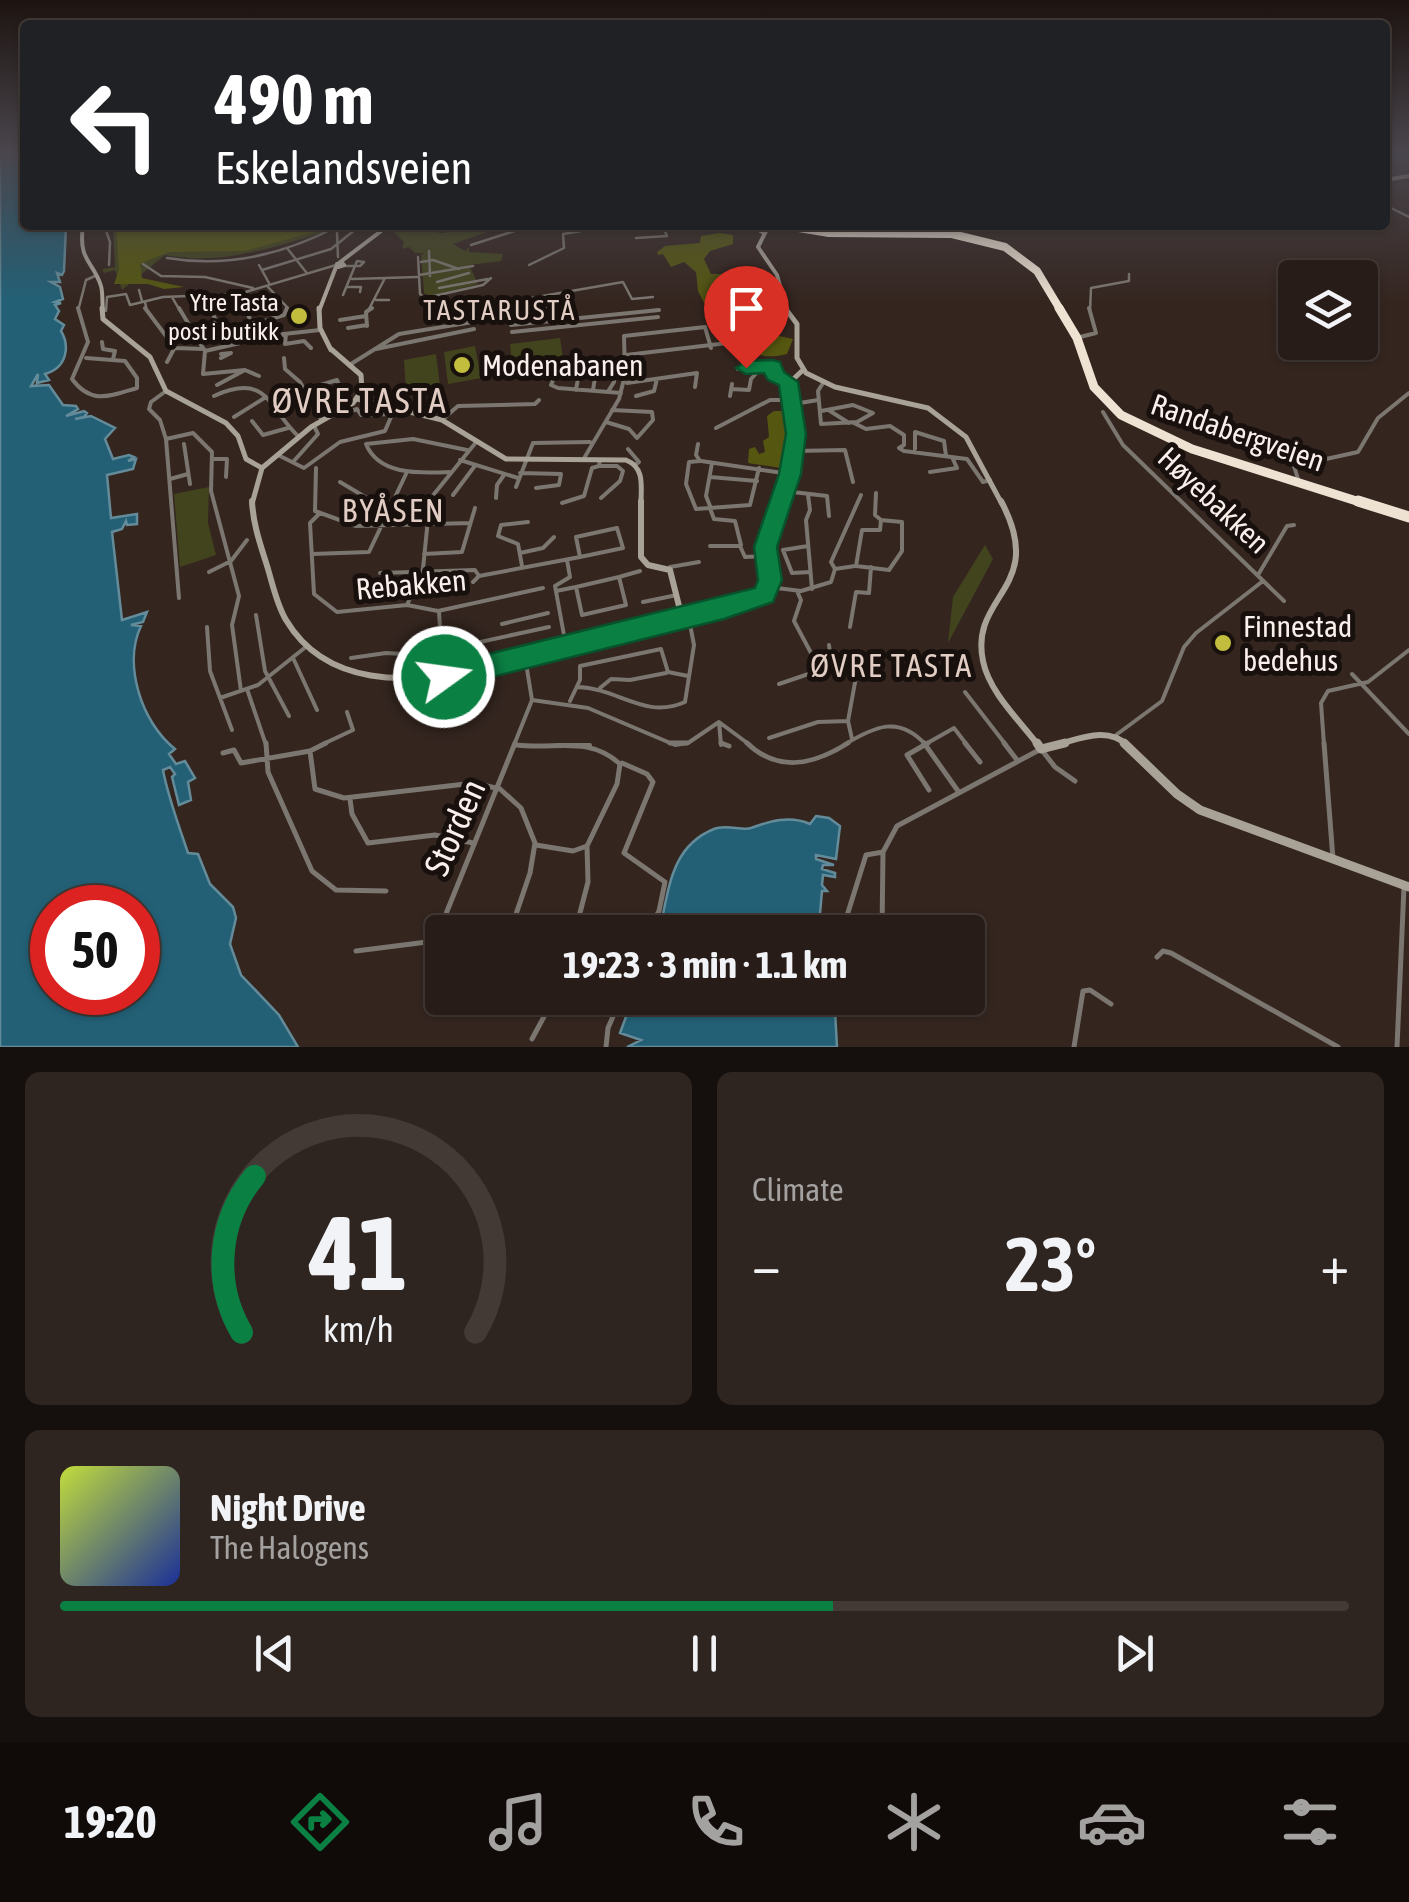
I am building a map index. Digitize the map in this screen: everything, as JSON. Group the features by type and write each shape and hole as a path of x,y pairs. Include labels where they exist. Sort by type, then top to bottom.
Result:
{"highway":[{"name":"Randabergveien","path":"801,230 950,233 1005,247 1030,262 1076,338 1094,387 1126,418 1183,446 1409,517"}],"main road":[{"path":"82,230 86,264 101,288 103,319 150,358 158,382 167,392 226,423 238,436 246,459 262,468"},
{"path":"382,230 346,255 318,303 320,330 331,350 362,378 360,395 262,468 251,494 258,538 280,605 307,646 357,673 407,680 444,676 756,600 769,587 766,556 770,528 796,451 791,379 804,372"},
{"path":"771,230 759,250 777,275 782,306 797,324 796,358 804,372 823,384 911,402 938,413 966,437 990,480 1014,528 1018,558 983,628 983,661 994,686 1041,749 1102,734 1120,738 1191,805 1406,886"},
{"path":"950,233 960,230"},
{"path":"360,395 394,410 442,419 496,456 636,464 641,473 641,557 648,565 668,568 685,618"}],"street":[{"path":"106,230 110,242 108,265"},
{"path":"167,258 221,262 286,247 328,230"},
{"path":"208,297 212,316 221,331 278,318 287,310 261,268 337,244 358,230"},
{"path":"471,245 518,230"},
{"path":"529,266 564,248 564,234 581,230"},
{"path":"636,238 666,236 664,230"},
{"path":"337,233 340,264"},
{"path":"286,247 306,272"},
{"path":"430,252 430,276"},
{"path":"440,288 490,278 484,284 422,296 418,260 459,269"},
{"path":"106,310 108,296 125,294 130,305 172,296 239,294 340,264 354,266 343,295"},
{"path":"146,265 161,276 205,277 255,289"},
{"path":"352,279 430,276 472,266"},
{"path":"442,294 436,280 469,272 472,280"},
{"path":"1076,338 1096,332 1088,304 1091,288 1130,282 1129,274"},
{"path":"86,358 113,359 130,366 137,388 94,400 85,397 77,386 73,373 86,358 87,338 77,315 77,304 86,280 95,276"},
{"path":"348,328 367,326 366,316 385,278"},
{"path":"492,305 623,282 632,299 654,297"},
{"path":"348,287 361,287 360,292"},
{"path":"138,290 170,350 167,362"},
{"path":"239,294 253,326"},
{"path":"172,296 205,350 202,374 245,370 259,376"},
{"path":"376,300 390,300"},
{"path":"518,300 526,312"},
{"path":"351,366 399,334 556,306"},
{"path":"511,325 659,310"},
{"path":"642,311 643,318"},
{"path":"340,320 366,316"},
{"path":"509,316 512,333 658,317"},
{"path":"374,350 474,331 472,320"},
{"path":"583,460 626,383 624,336 706,327 712,348"},
{"path":"170,350 205,350 320,330"},
{"path":"286,334 284,344 304,341 311,348"},
{"path":"257,339 257,346"},
{"path":"102,342 103,349 115,351 113,359"},
{"path":"626,355 712,348 736,342"},
{"path":"191,351 192,358"},
{"path":"217,385 225,373 221,355"},
{"path":"284,358 284,369 305,389 322,420"},
{"path":"609,390 614,362"},
{"path":"738,369 774,366 774,376 791,379"},
{"path":"730,396 732,386 749,390 761,367"},
{"path":"576,390 580,368"},
{"path":"558,372 550,385 621,393"},
{"path":"594,390 596,372"},
{"path":"626,383 696,373 696,387"},
{"path":"636,392 654,391 657,378"},
{"path":"291,394 337,380 344,397"},
{"path":"823,384 818,400 821,424 852,423 873,412 867,407 841,404 830,411"},
{"path":"214,396 241,387 266,397 280,409 288,428 299,437"},
{"path":"167,392 155,399 149,409 160,420 166,438 179,598"},
{"path":"1299,481 1294,466 1323,458 1354,456 1362,437 1392,402 1409,393"},
{"path":"234,417 266,397"},
{"path":"442,419 458,406 487,408 535,404 538,400"},
{"path":"716,428 770,400 790,400"},
{"path":"800,403 818,400"},
{"path":"241,402 248,408"},
{"path":"606,422 629,429 637,438 652,424 656,402"},
{"path":"346,413 358,409 362,415 394,410"},
{"path":"278,455 304,468 340,442 384,431 394,410"},
{"path":"612,410 652,413"},
{"path":"821,411 830,411 866,429 877,423 891,424 904,435 904,445 898,448 904,452 968,459 983,482 990,480"},
{"name":"Høyebakken","path":"1103,412 1123,445 1258,575 1287,526 1294,525"},
{"path":"252,420 262,435 288,428"},
{"path":"293,462 320,433 315,428"},
{"path":"914,449 918,446 915,432 944,441 957,468 933,473"},
{"path":"166,438 196,434 207,444 213,459 211,491 240,602 234,620 244,690 266,738 265,758 306,861 318,881 341,894 386,891"},
{"path":"448,472 406,474 370,454 366,444 412,439 467,450"},
{"path":"516,486 529,446 538,440 591,442"},
{"path":"407,605 422,571 430,498 477,441"},
{"path":"184,444 190,484"},
{"path":"698,444 696,455 700,461"},
{"path":"628,449 639,462 636,464"},
{"path":"796,451 845,450 853,482"},
{"path":"213,459 227,459 226,477"},
{"path":"460,460 504,474 562,474 558,485 536,488"},
{"path":"759,468 750,506 696,509 686,484 690,462 759,468 790,474"},
{"path":"562,503 586,494 592,468 599,463 618,466 623,471 620,481 601,498"},
{"path":"712,463 706,496 714,519 735,521 745,557 766,556"},
{"path":"452,494 476,465"},
{"path":"316,468 312,479 314,508 345,524 470,523"},
{"path":"170,480 188,474"},
{"path":"312,554 368,552 406,474"},
{"path":"496,498 496,484 504,474"},
{"path":"710,476 756,481"},
{"path":"340,482 372,502 392,502"},
{"path":"784,491 826,496 829,516"},
{"path":"835,569 891,569 902,551 902,522 881,520 875,515 876,493"},
{"path":"808,495 812,589"},
{"path":"769,587 798,591 832,582 835,569 830,562 836,558 846,522 853,516 861,496"},
{"path":"424,554 462,552 475,508"},
{"name":"Rebakken","path":"320,514 310,523 314,594 338,612 407,605 438,610 544,588"},
{"path":"856,566 862,530 880,530 881,520"},
{"path":"522,567 518,544 498,536 498,527 528,522"},
{"path":"473,582 480,576 580,558 623,548 617,528 576,537 580,558"},
{"path":"520,554 543,548 554,537"},
{"path":"208,572 229,562 248,540"},
{"path":"710,546 740,546"},
{"path":"808,546 783,550 792,574 810,572"},
{"path":"566,646 556,584 570,577 567,560"},
{"path":"668,568 699,562"},
{"path":"850,627 856,592 869,592 871,567"},
{"path":"380,573 475,570 480,576"},
{"path":"556,590 640,571"},
{"path":"1258,575 1284,601"},
{"path":"576,586 582,616 626,606 619,576"},
{"path":"1120,738 1162,701 1184,647 1196,633 1263,581"},
{"path":"798,591 801,600 794,621 820,668"},
{"path":"643,602 677,595"},
{"path":"438,610 444,676"},
{"path":"502,624 548,613"},
{"path":"256,616 262,661 289,716"},
{"path":"577,687 600,688 642,708 668,712 684,702 694,645 685,618"},
{"path":"519,620 520,634"},
{"path":"207,627 210,672 232,730"},
{"path":"351,658 442,652 549,627"},
{"path":"780,684 832,666 829,644"},
{"path":"220,698 270,677 307,646"},
{"path":"570,702 580,666 660,649 668,672"},
{"path":"1333,859 1321,703 1326,692 1336,686 1362,684 1409,650"},
{"name":"Storden","path":"356,951 435,940 532,700 525,656"},
{"path":"293,658 318,710"},
{"path":"853,740 848,721 858,666"},
{"path":"600,688 611,679 630,680 668,672 688,676"},
{"path":"1352,674 1409,734"},
{"path":"965,692 1017,760"},
{"path":"532,700 570,702 675,745 690,743 719,722"},
{"path":"222,752 234,750 241,763 310,752 353,730 348,712"},
{"path":"769,738 798,733 816,722 848,721"},
{"path":"719,722 733,729 755,753 785,763 817,763 878,726 897,724 909,730 958,791"},
{"path":"719,722 720,746 730,746"},
{"path":"929,790 907,759 954,728 980,762"},
{"path":"517,745 537,748 592,744 605,748 620,764 647,774 652,782 624,853 665,882 657,915"},
{"path":"882,915 883,852 897,826 1041,749 1054,767 1075,780"},
{"path":"310,752 315,790 350,799 481,783 500,786 522,805 536,844 515,915"},
{"path":"579,915 588,882 588,846 616,784 620,764"},
{"path":"350,799 352,814 368,843 435,835 473,843"},
{"path":"536,844 573,851 588,846"},
{"path":"847,915 866,854 883,852"},
{"path":"1397,1047 1406,886"},
{"path":"1160,954 1176,956 1338,1047"},
{"path":"1074,1047 1084,991 1090,990 1111,1004"},
{"path":"532,1039 545,1015"},
{"path":"606,1047 614,1015"}],"green space":[{"path":"113,230 334,230 237,255 165,255 122,290 115,270 104,273 102,269 115,267"},
{"path":"493,230 453,244 465,251 469,247 469,252 503,254 501,261 469,265 478,284 430,296 424,293 424,253 415,253 409,247 402,249 404,242 393,231"},
{"path":"560,338 563,358 512,365 510,344"},
{"name":"Modenabanen","path":"475,346 481,378 448,384 444,352"},
{"path":"436,354 440,386 406,392 404,360"},
{"path":"209,487 208,523 216,555 180,567 174,494"},
{"path":"985,545 993,559 948,643 953,597"}],"shaded area":[{"path":"116,230 321,230 245,251 169,252 140,264 142,278 184,287 114,284 119,270"},
{"path":"733,235 733,244 710,251 704,259 711,274 732,274 751,268 763,282 744,319 759,332 793,339 787,354 757,354 735,334 725,334 717,328 698,291 696,272 684,262 671,267 663,254 657,252 665,246 700,243 701,236"},
{"path":"783,411 790,425 790,447 785,461 781,468 748,463 749,449 755,447 759,454 765,452 763,441 769,437 767,416"}],"water":[{"path":"0,204 20,204 20,230 66,230 64,271 62,275 57,273 60,282 51,282 60,287 63,299 55,302 61,303 55,305 59,311 55,319 64,325 61,331 65,355 59,366 45,374 49,380 37,383 38,374 31,386 49,385 63,405 76,406 78,409 66,416 84,411 84,417 75,419 91,416 115,428 105,439 113,459 129,455 134,457 128,461 136,459 133,469 107,475 111,518 137,514 137,524 127,525 126,521 122,529 112,532 122,620 147,612 143,622 131,625 141,626 134,657 138,692 153,724 175,749 169,754 176,764 185,761 195,778 188,782 191,800 179,805 172,777 175,774 170,767 163,770 188,853 198,854 210,884 233,907 236,918 230,944 241,975 279,1015 298,1047 0,1047"},
{"path":"816,816 829,818 840,826 836,859 816,855 816,859 834,865 823,865 822,869 835,873 835,877 823,875 822,885 827,891 822,891 820,914 663,915 679,859 699,837 714,829 747,829 780,820 810,824"},
{"path":"627,1015 835,1015 837,1047 627,1047 641,1040 620,1033"}],"place":[{"name":"Ytre Tasta post i butikk","path":"299,316"},
{"name":"Modenabanen","path":"462,365"},
{"name":"Finnestad bedehus","path":"1223,643"}],"district":[{"name":"TASTARUSTÅ","path":"500,310"},
{"name":"ØVRE TASTA","path":"360,400"},
{"name":"BYÅSEN","path":"394,510"},
{"name":"ØVRE TASTA","path":"892,665"}],"route":[{"path":"444,677 724,609 764,595 770,580 765,547 790,474 796,434 788,382 774,376 773,366 746,368"}]}
